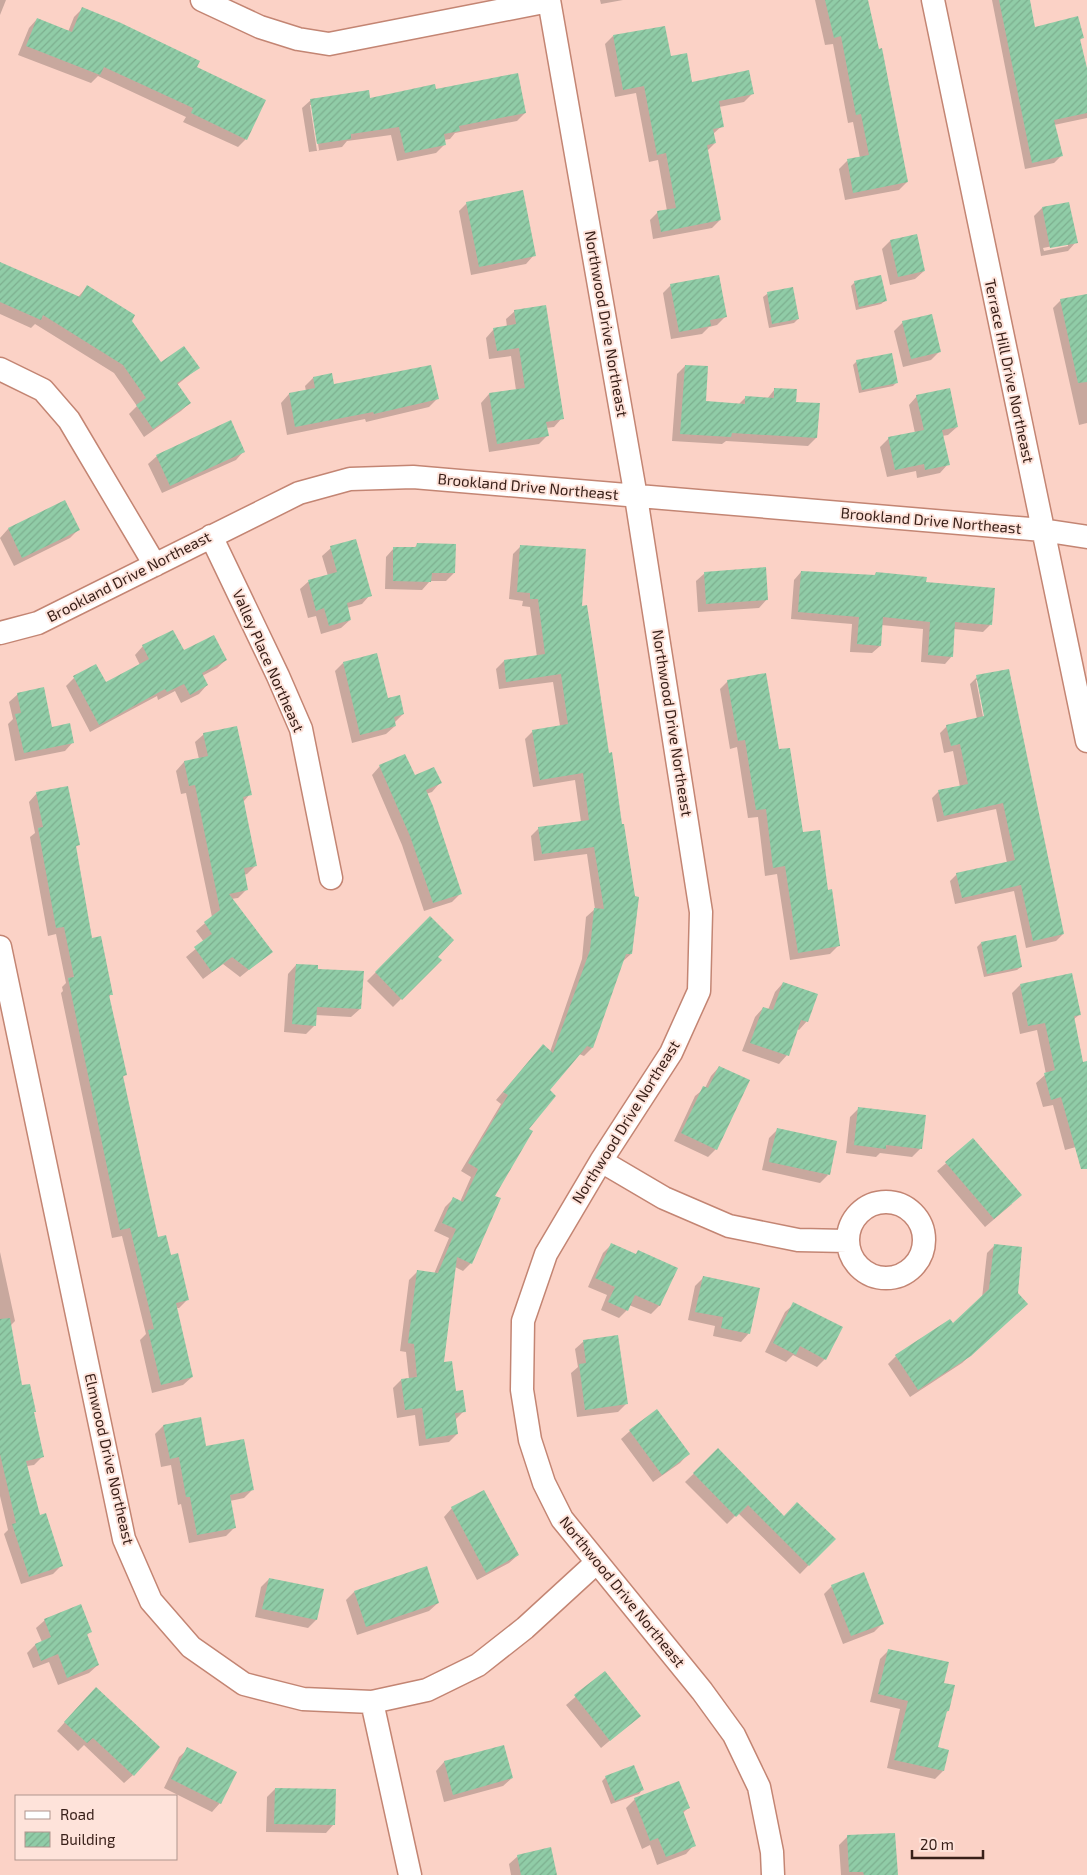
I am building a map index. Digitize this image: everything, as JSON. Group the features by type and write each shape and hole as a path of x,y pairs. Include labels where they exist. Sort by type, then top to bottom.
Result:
{"street":[{"path":"202,0 260,26 298,40 329,44 549,0"},
{"name":"Northwood Drive Northeast","path":"549,0 636,497 701,912 699,991 671,1053 601,1161 546,1254 523,1321 522,1390 530,1440 544,1483 562,1520 702,1691 734,1736 759,1787 772,1852 773,1875"},
{"name":"Terrace Hill Drive Northeast","path":"933,0 1087,741"},
{"path":"0,369 43,390 69,420 155,565"},
{"name":"Brookland Drive Northeast","path":"0,633 38,623 299,493 350,479 412,477 1042,530 1087,537"},
{"name":"Valley Place Northeast","path":"210,536 278,676 301,729 331,878"},
{"name":"Elmwood Drive Northeast","path":"0,946 124,1539 151,1600 191,1647 244,1684 303,1699 372,1702 427,1690 478,1665 525,1628 597,1562"},
{"path":"601,1161 664,1198 730,1226 798,1240 847,1241"},
{"path":"372,1702 410,1875"}],"building":[{"path":"825,0 868,0 879,49 882,48 908,182 853,193 847,159 869,155 861,114 856,115 841,36 834,38"},
{"path":"999,0 1030,0 1035,27 1078,16 1084,38 1080,39 1087,68 1087,113 1054,120 1063,156 1032,163"},
{"path":"82,7 121,23 200,61 197,67 266,100 247,140 191,113 193,108 104,67 100,75 26,46 37,18 72,32"},
{"path":"665,26 671,56 687,53 692,82 749,70 754,94 719,101 724,127 713,129 716,143 707,145 721,220 661,232 657,211 676,208 666,153 657,155 644,86 623,90 613,35"},
{"path":"518,73 526,113 459,126 460,131 444,134 446,145 405,153 399,127 351,134 351,139 317,144 310,99 369,90 370,98 435,84 436,89"},
{"path":"523,190 536,256 479,267 466,202"},
{"path":"1069,202 1078,243 1050,248 1042,207"},
{"path":"917,234 925,271 898,277 890,240"},
{"path":"0,262 80,297 87,285 135,315 132,321 161,362 184,346 200,368 177,383 191,403 153,429 136,405 146,398 123,365 43,315 41,320 0,302"},
{"path":"719,275 727,317 710,320 711,326 679,332 670,284"},
{"path":"881,275 887,301 859,307 854,281"},
{"path":"793,287 799,319 772,324 767,292"},
{"path":"1087,294 1087,382 1078,383 1060,299"},
{"path":"546,305 564,419 546,422 549,436 497,444 489,393 525,388 519,348 497,351 493,328 516,324 514,310"},
{"path":"932,314 941,352 911,359 902,321"},
{"path":"892,353 898,383 862,390 856,360"},
{"path":"431,365 439,399 374,414 373,412 295,427 289,393 315,388 313,377 332,373 334,384"},
{"path":"685,365 708,366 706,401 745,404 745,396 774,398 774,388 797,389 796,402 820,403 817,438 732,433 731,437 680,434"},
{"path":"950,388 958,427 942,430 950,465 925,470 924,464 895,470 888,437 924,430 916,395"},
{"path":"231,420 245,452 170,486 156,455"},
{"path":"65,500 80,530 22,558 8,528"},
{"path":"356,539 372,596 347,603 351,620 329,626 324,608 316,611 308,580 337,572 330,546"},
{"path":"417,543 456,544 455,573 432,573 431,582 393,581 393,547 416,547"},
{"path":"520,545 586,549 582,606 587,605 609,753 612,752 635,896 639,897 632,954 626,954 593,1048 587,1046 550,1090 556,1096 529,1129 533,1131 495,1196 501,1198 472,1264 457,1257 444,1362 452,1361 456,1391 463,1390 466,1412 455,1413 458,1434 426,1439 422,1408 405,1410 401,1379 417,1377 414,1344 408,1343 417,1270 438,1273 456,1229 442,1223 453,1197 463,1202 478,1169 468,1163 508,1095 503,1092 543,1044 553,1053 590,950 594,908 604,909 594,847 542,854 538,827 589,820 583,773 540,780 532,730 568,724 561,674 506,682 504,660 545,654 538,599 530,599 530,593 517,592"},
{"path":"766,567 768,600 706,604 704,572"},
{"path":"801,571 875,575 876,572 927,577 926,582 995,588 992,625 955,622 953,657 928,655 930,622 883,617 881,646 857,644 859,617 798,612"},
{"path":"173,630 184,650 214,635 227,660 202,673 208,685 190,695 184,684 167,692 165,689 99,725 73,676 96,664 106,682 149,659 142,645"},
{"path":"377,653 388,698 400,695 404,714 394,717 396,726 360,735 343,662"},
{"path":"1009,669 1064,934 1033,941 1021,885 962,898 956,873 1015,860 1003,803 944,816 938,790 968,784 960,744 951,746 946,725 984,716 976,675"},
{"path":"766,673 779,749 790,748 803,832 820,830 828,890 832,889 840,946 798,953 785,866 773,868 766,809 756,810 745,740 738,741 727,680"},
{"path":"44,687 52,727 70,723 74,743 24,753 15,714 21,713 17,693"},
{"path":"237,726 252,795 243,797 257,866 244,868 248,890 229,894 273,952 249,970 232,957 212,972 194,947 212,934 204,922 220,910 195,785 189,786 184,761 208,756 203,733"},
{"path":"405,754 415,775 434,767 442,783 426,790 462,894 433,903 410,836 379,765"},
{"path":"68,786 80,845 76,846 92,938 101,936 113,995 109,995 127,1075 123,1076 158,1237 166,1235 171,1255 178,1253 189,1300 176,1303 193,1377 161,1385 148,1330 154,1329 130,1228 120,1230 68,978 74,977 64,927 56,928 38,828 43,827 36,792"},
{"path":"430,916 454,940 438,957 442,960 402,1000 375,972"},
{"path":"1016,935 1022,967 987,974 981,942"},
{"path":"296,964 318,965 318,969 364,971 361,1009 317,1007 316,1026 292,1024"},
{"path":"1072,973 1081,1015 1074,1016 1083,1062 1087,1061 1087,1169 1081,1169 1061,1097 1051,1100 1044,1073 1055,1070 1045,1023 1028,1026 1020,984"},
{"path":"783,982 818,994 808,1022 801,1020 789,1056 750,1043 763,1007 773,1010"},
{"path":"719,1066 750,1080 717,1150 681,1133 703,1086 708,1088"},
{"path":"858,1107 926,1115 922,1149 886,1145 886,1149 854,1145"},
{"path":"777,1128 837,1141 830,1175 769,1162"},
{"path":"973,1138 1022,1195 994,1219 945,1162"},
{"path":"611,1243 636,1254 638,1250 678,1268 660,1306 635,1295 628,1311 608,1302 615,1287 595,1278"},
{"path":"994,1244 1022,1247 1018,1293 1028,1304 971,1356 918,1390 895,1355 950,1319 953,1323 989,1289"},
{"path":"703,1276 760,1288 750,1334 721,1328 723,1317 695,1312"},
{"path":"793,1302 843,1327 826,1360 800,1346 796,1355 773,1343"},
{"path":"10,1318 22,1385 30,1384 44,1457 26,1461 40,1515 46,1513 63,1566 29,1577 12,1524 16,1523 0,1454 0,1319"},
{"path":"618,1335 628,1404 585,1410 579,1364 586,1363 583,1340"},
{"path":"657,1409 690,1454 662,1475 629,1430"},
{"path":"201,1417 206,1446 244,1439 254,1490 230,1495 236,1528 197,1535 190,1497 186,1497 179,1457 170,1459 163,1425"},
{"path":"718,1448 784,1516 797,1502 836,1539 809,1566 748,1505 736,1517 693,1473"},
{"path":"484,1490 519,1555 486,1573 451,1507"},
{"path":"427,1566 439,1603 366,1627 354,1591"},
{"path":"864,1572 884,1624 851,1636 831,1585"},
{"path":"269,1578 324,1589 317,1620 262,1609"},
{"path":"81,1604 92,1632 87,1634 99,1665 67,1678 58,1654 41,1661 35,1644 51,1637 44,1619"},
{"path":"888,1649 949,1662 944,1683 955,1685 938,1747 949,1750 944,1771 894,1760 908,1701 878,1694"},
{"path":"605,1671 641,1716 610,1741 574,1695"},
{"path":"96,1687 160,1747 134,1776 93,1738 87,1743 64,1722"},
{"path":"504,1745 513,1778 453,1795 444,1761"},
{"path":"187,1747 237,1772 221,1804 171,1779"},
{"path":"634,1765 644,1790 615,1801 605,1776"},
{"path":"679,1781 690,1808 683,1811 696,1846 666,1857 658,1838 650,1841 634,1798"},
{"path":"275,1788 336,1789 335,1825 274,1824"},
{"path":"895,1833 898,1875 864,1875 863,1872 849,1872 847,1835"},
{"path":"551,1847 557,1875 521,1875 517,1855"}]}
